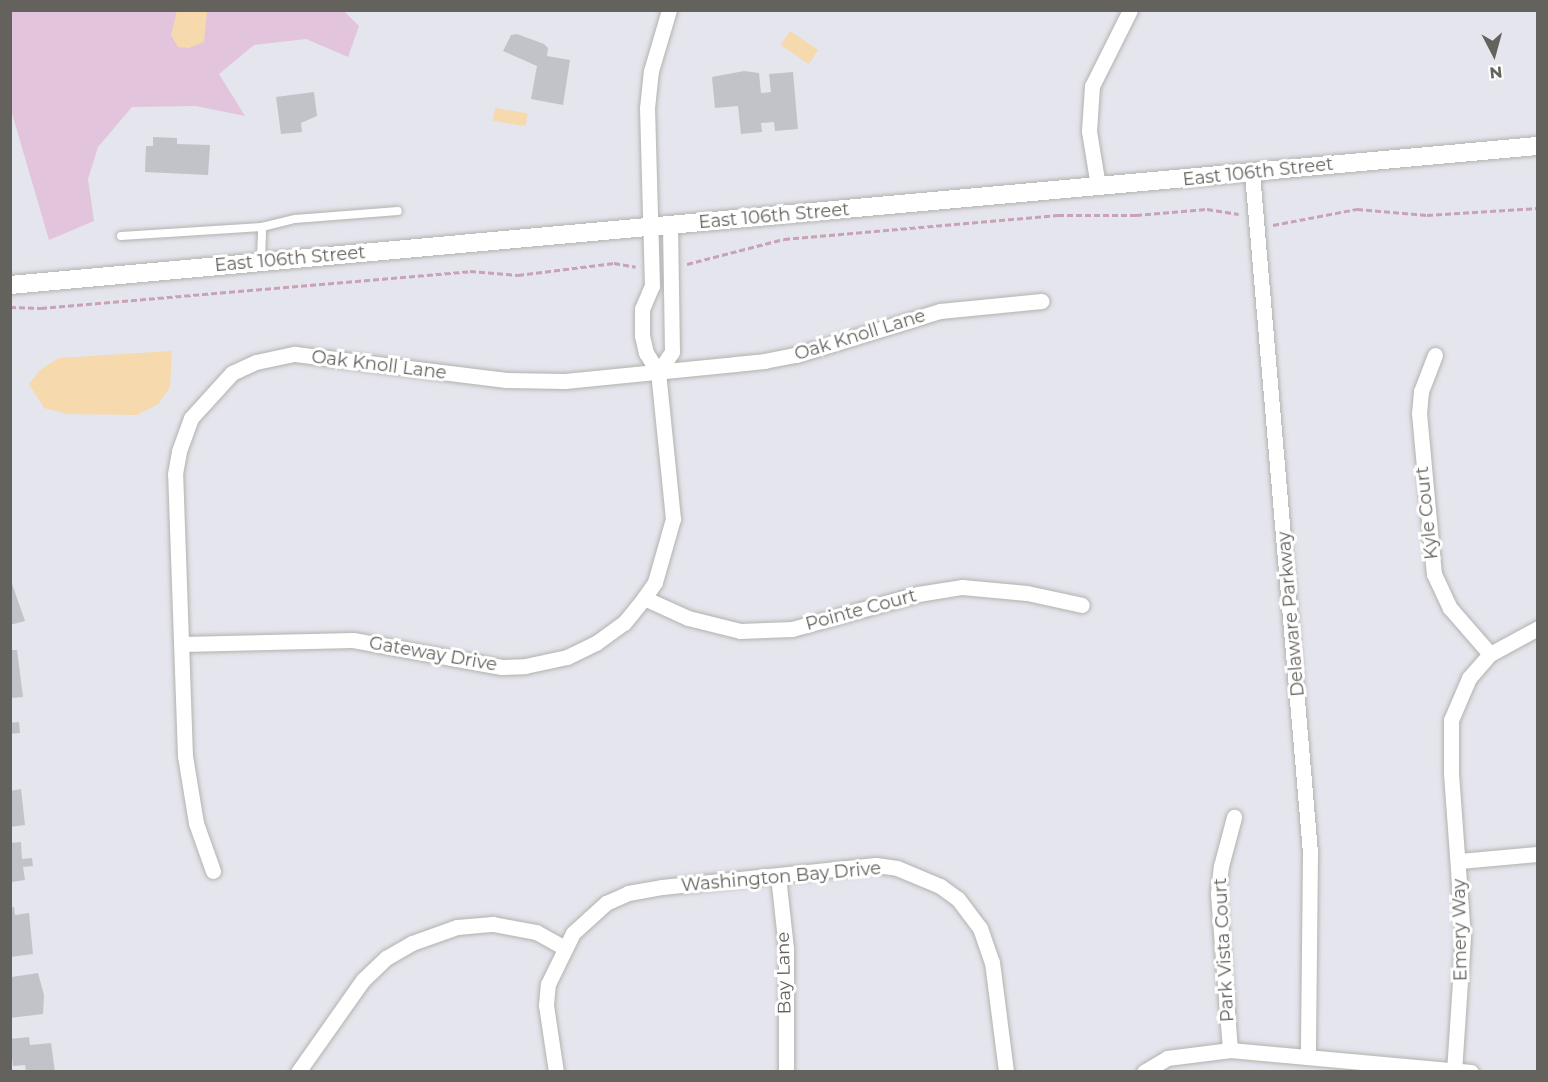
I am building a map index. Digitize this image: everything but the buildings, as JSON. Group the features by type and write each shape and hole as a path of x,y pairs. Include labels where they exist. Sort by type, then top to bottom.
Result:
{"main road":[{"name":"East 106th Street","path":"10,285 1538,146"}],"street":[{"name":"Gateway Drive","path":"182,644 353,640 502,667 525,666 567,657 596,644 624,623 644,598 658,574 673,519 658,372 646,353 642,336 642,309 652,286 647,108 651,70 669,10"},
{"path":"1098,186 1089,131 1092,86 1130,10"},
{"name":"Delaware Parkway","path":"1252,173 1310,853 1308,1056"},
{"path":"658,372 672,352 670,225"},
{"name":"Oak Knoll Lane","path":"213,871 189,794 175,474 178,451 191,418 217,385 232,373 256,362 295,354 506,380 566,381 796,356 940,311 1042,301"},
{"name":"Kyle Court","path":"1435,355 1421,391 1419,413 1434,573 1450,608 1490,654"},
{"name":"Pointe Court","path":"644,598 717,627 766,631 820,622 918,594 962,587 1028,593 1082,605"},
{"path":"1490,654 1538,628"},
{"name":"Emery Way","path":"1454,1071 1462,972 1459,861 1452,790 1452,720 1469,678 1490,654"},
{"name":"Park Vista Court","path":"1230,1050 1218,893 1221,866 1234,817"},
{"path":"1459,861 1538,854"},
{"name":"Washington Bay Drive","path":"556,1071 546,1005 548,984 563,947 587,917 628,893 866,866 897,868 918,874 958,899 980,928 992,962 1006,1071"},
{"name":"Bay Lane","path":"778,876 786,948 786,1071"},
{"path":"298,1071 363,980 386,958 412,943 457,927 493,924 536,932 563,947"},
{"path":"1144,1071 1167,1058 1230,1050 1471,1071"}],"lane":[{"path":"121,236 262,227 295,219 398,211"},
{"path":"261,262 262,227"}],"path":[{"path":"1273,225 1357,209 1427,215 1538,208"},
{"path":"670,265 690,264 783,239 1048,216 1136,215 1207,209 1242,215"},
{"path":"10,307 40,308 470,271 518,275 614,263 652,267"}],"shaded area":[{"path":"343,10 359,26 348,57 306,39 254,45 219,74 245,116 196,106 132,107 98,147 88,179 94,221 49,240 11,110 10,11"},
{"path":"177,11 207,11 204,42 189,48 178,47 171,35"},
{"path":"790,31 818,50 809,64 780,45"},
{"path":"495,108 528,113 526,126 493,121"},
{"path":"172,351 170,387 158,404 137,415 68,414 44,408 29,384 40,370 59,358"}]}
